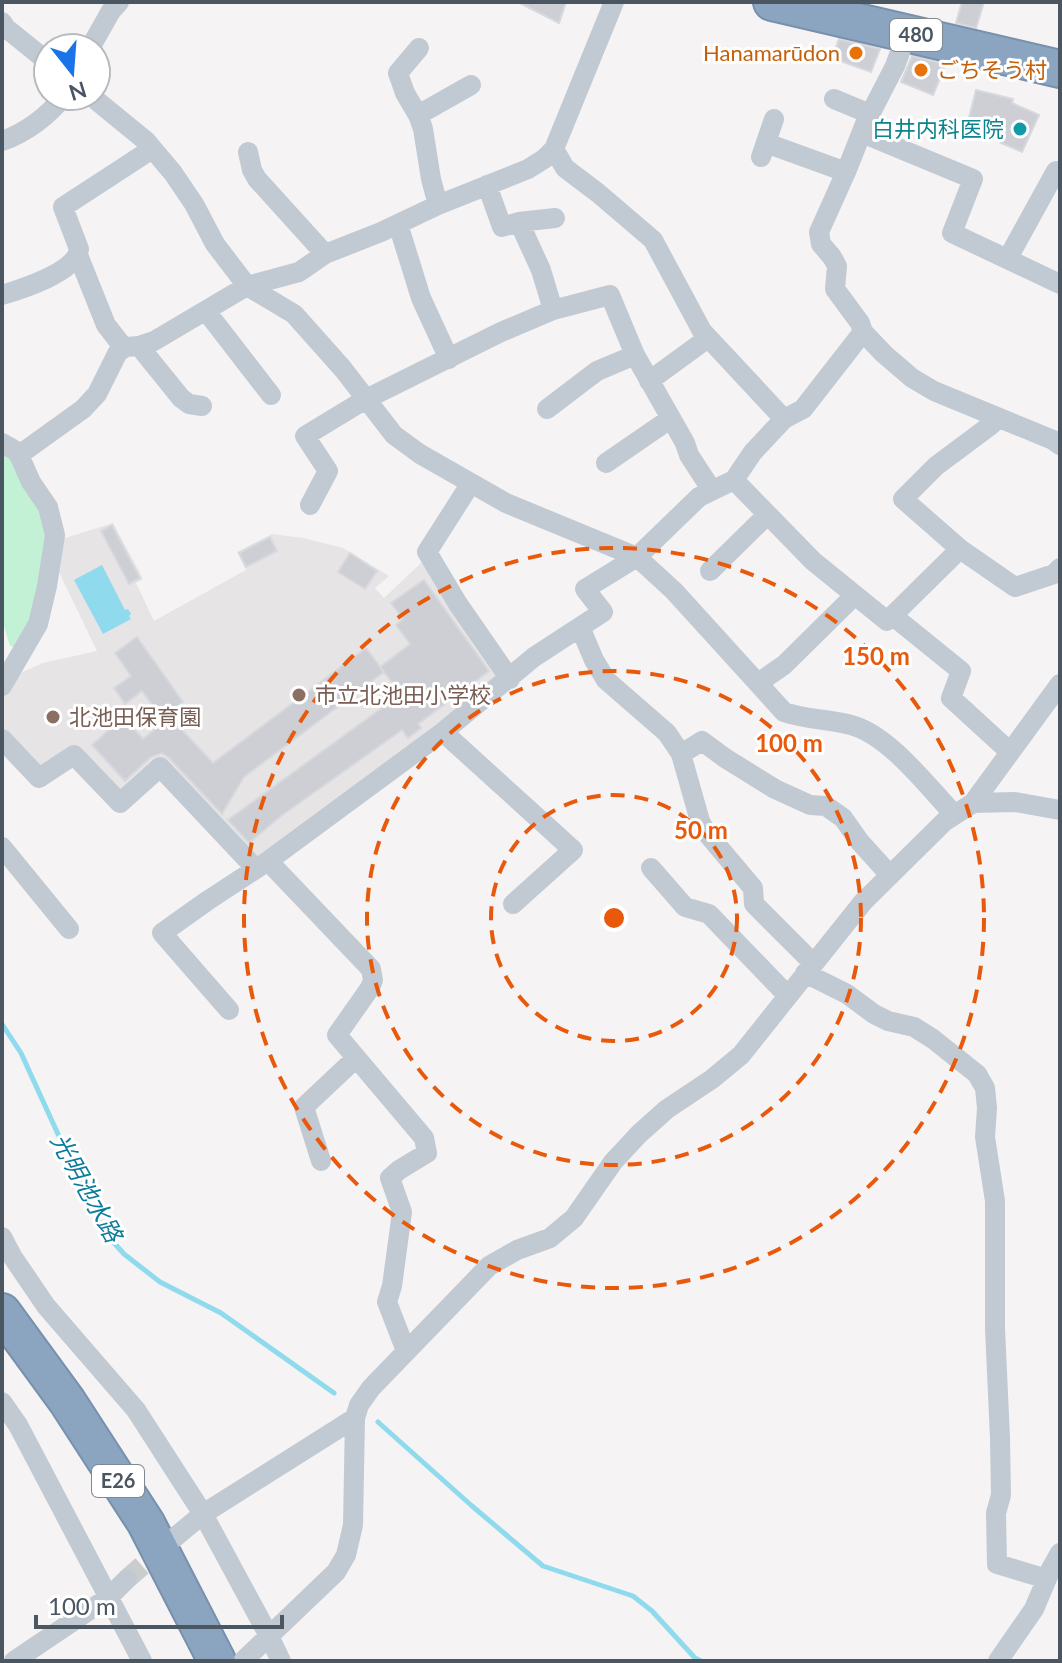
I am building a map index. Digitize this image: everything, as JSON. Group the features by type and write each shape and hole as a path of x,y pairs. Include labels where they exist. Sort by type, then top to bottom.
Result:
{"highway":[{"name":"480","path":"772,2 1060,69"},
{"name":"E26","path":"2,1312 67,1401 146,1523 217,1661"},
{"name":"E26","path":"2,1351 47,1413 123,1533 191,1661"}],"street":[{"path":"99,32 119,2"},
{"path":"19,455 83,409 97,394 118,352 154,341 247,286 299,272 325,254 528,169 544,159 554,149 614,2"},
{"path":"2,22 32,49"},
{"path":"907,33 819,232 821,244 837,266 835,289 863,332 912,378 934,391 1060,445"},
{"path":"419,48 398,73 423,129 438,205"},
{"path":"418,115 471,85"},
{"path":"834,99 866,124 973,179 952,233 1008,258 1059,292"},
{"path":"2,141 49,112"},
{"path":"111,112 146,141 173,173 215,244 247,286 294,314 394,435 420,454 506,503 637,557 674,591 784,712 802,718 851,725 887,743 954,814"},
{"path":"774,119 763,150 846,172"},
{"path":"2,295 28,287 73,262 79,249 63,207 152,149"},
{"path":"554,149 565,168 653,240 702,331 784,419"},
{"path":"248,152 257,179 325,254"},
{"path":"1008,258 1056,171 1060,174"},
{"path":"487,185 502,227 555,218"},
{"path":"519,222 541,270 553,310"},
{"path":"398,224 421,298 449,359"},
{"path":"78,255 106,325 168,379 181,398 189,404 202,406"},
{"path":"310,505 328,471 305,436 366,399 501,332 553,310 610,295 635,355 711,489"},
{"path":"206,311 271,395"},
{"path":"229,1010 162,933 262,865 443,732 534,657 603,612 585,589 637,557 699,497 734,480 753,452 784,419 803,409 863,332"},
{"path":"649,381 708,338"},
{"path":"547,409 597,371 635,355"},
{"path":"997,418 936,466 903,499 960,549 1015,587 1054,574 1060,568"},
{"path":"606,463 670,419"},
{"path":"2,443 19,455 31,482 48,507 55,535 38,624 6,679"},
{"path":"734,480 813,561 887,621 960,549"},
{"path":"471,483 427,552 458,604 510,679"},
{"path":"710,571 767,515"},
{"path":"758,683 784,665 855,595"},
{"path":"893,616 961,671 951,698 1010,752"},
{"path":"580,627 606,680 667,733 681,754 705,831 753,888 754,904 809,968 874,1014 914,1027 933,1039 977,1074 985,1088 985,1137 995,1201 995,1328 1001,1495 996,1513 997,1564 1047,1579"},
{"path":"2,649 6,679"},
{"path":"243,1661 336,1572 346,1555 353,1525 355,1418 359,1405 371,1388 489,1266 517,1250 550,1238 574,1218 613,1162 639,1134 667,1109 741,1055 863,902 954,814 973,803 1060,684"},
{"path":"443,732 573,850 513,904"},
{"path":"2,739 39,778 74,755 120,803 160,767 371,969 373,980 370,988 337,1035 424,1138 427,1153 390,1178 402,1212 387,1302 406,1351"},
{"path":"681,754 702,741 775,789 810,805 826,806 843,818 889,874"},
{"path":"973,803 1015,802 1060,810"},
{"path":"2,847 69,929"},
{"path":"651,868 685,907 709,914 788,996"},
{"path":"321,1161 304,1107 356,1058"},
{"path":"2,1237 46,1306 136,1410 203,1514 281,1661"},
{"path":"2,1402 18,1425 142,1661"},
{"path":"174,1538 203,1514 355,1418"},
{"path":"998,1661 1034,1609 1060,1553"},
{"path":"14,1661 109,1597 127,1579"}],"shaded area":[{"name":"市立北池田小学校","path":"113,523 143,579 136,583 154,621 246,570 237,552 272,534 343,548 389,576 375,588 384,598 423,561 503,681 264,858 251,858 160,761 122,794 74,746 45,770 2,732 2,695 18,674 43,663 97,651 57,568 59,540"}],"green space":[{"path":"2,451 10,456 45,516 49,538 31,619 17,648 10,646 2,620"}],"water":[{"path":"102,565 125,610 128,609 131,614 131,619 103,634 74,580"}],"building":[{"path":"518,2 566,2 559,23"},
{"path":"962,2 984,2 976,28 956,23"},
{"name":"Hanamarūdon","path":"839,39 880,49 871,72 832,58"},
{"name":"ごちそう村","path":"912,56 946,64 933,95 901,82"},
{"path":"976,90 1013,99 1012,103 1039,115 1022,152 1001,143 1005,135 968,122"},
{"path":"112,525 140,578 129,584 101,531"},
{"path":"270,537 277,551 246,567 239,553"},
{"path":"350,553 377,571 365,589 338,572"},
{"path":"424,580 489,671 418,724 421,728 408,738 402,730 281,816 249,843 228,820 401,694 380,667 410,644 396,625 403,619 391,603"},
{"path":"137,637 183,702 161,717 142,691 125,704 114,688 131,676 115,653"},
{"path":"366,648 384,672 244,777 222,814 162,753 151,757 125,781 92,745 123,717 143,739 170,717 213,763"}],"waterway":[{"name":"光明池水路","path":"2,1024 21,1053 106,1234 124,1254 160,1282 221,1313 334,1393"},
{"name":"光明池水路","path":"378,1422 543,1566 633,1596 701,1661"}],"tunnel":[{"path":"127,1579 165,1546"}],"place":[{"name":"Hanamarūdon","path":"856,53"},
{"name":"ごちそう村","path":"921,70"},
{"name":"白井内科医院","path":"1020,129"},
{"name":"市立北池田小学校","path":"299,695"},
{"name":"北池田保育園","path":"53,717"}]}
